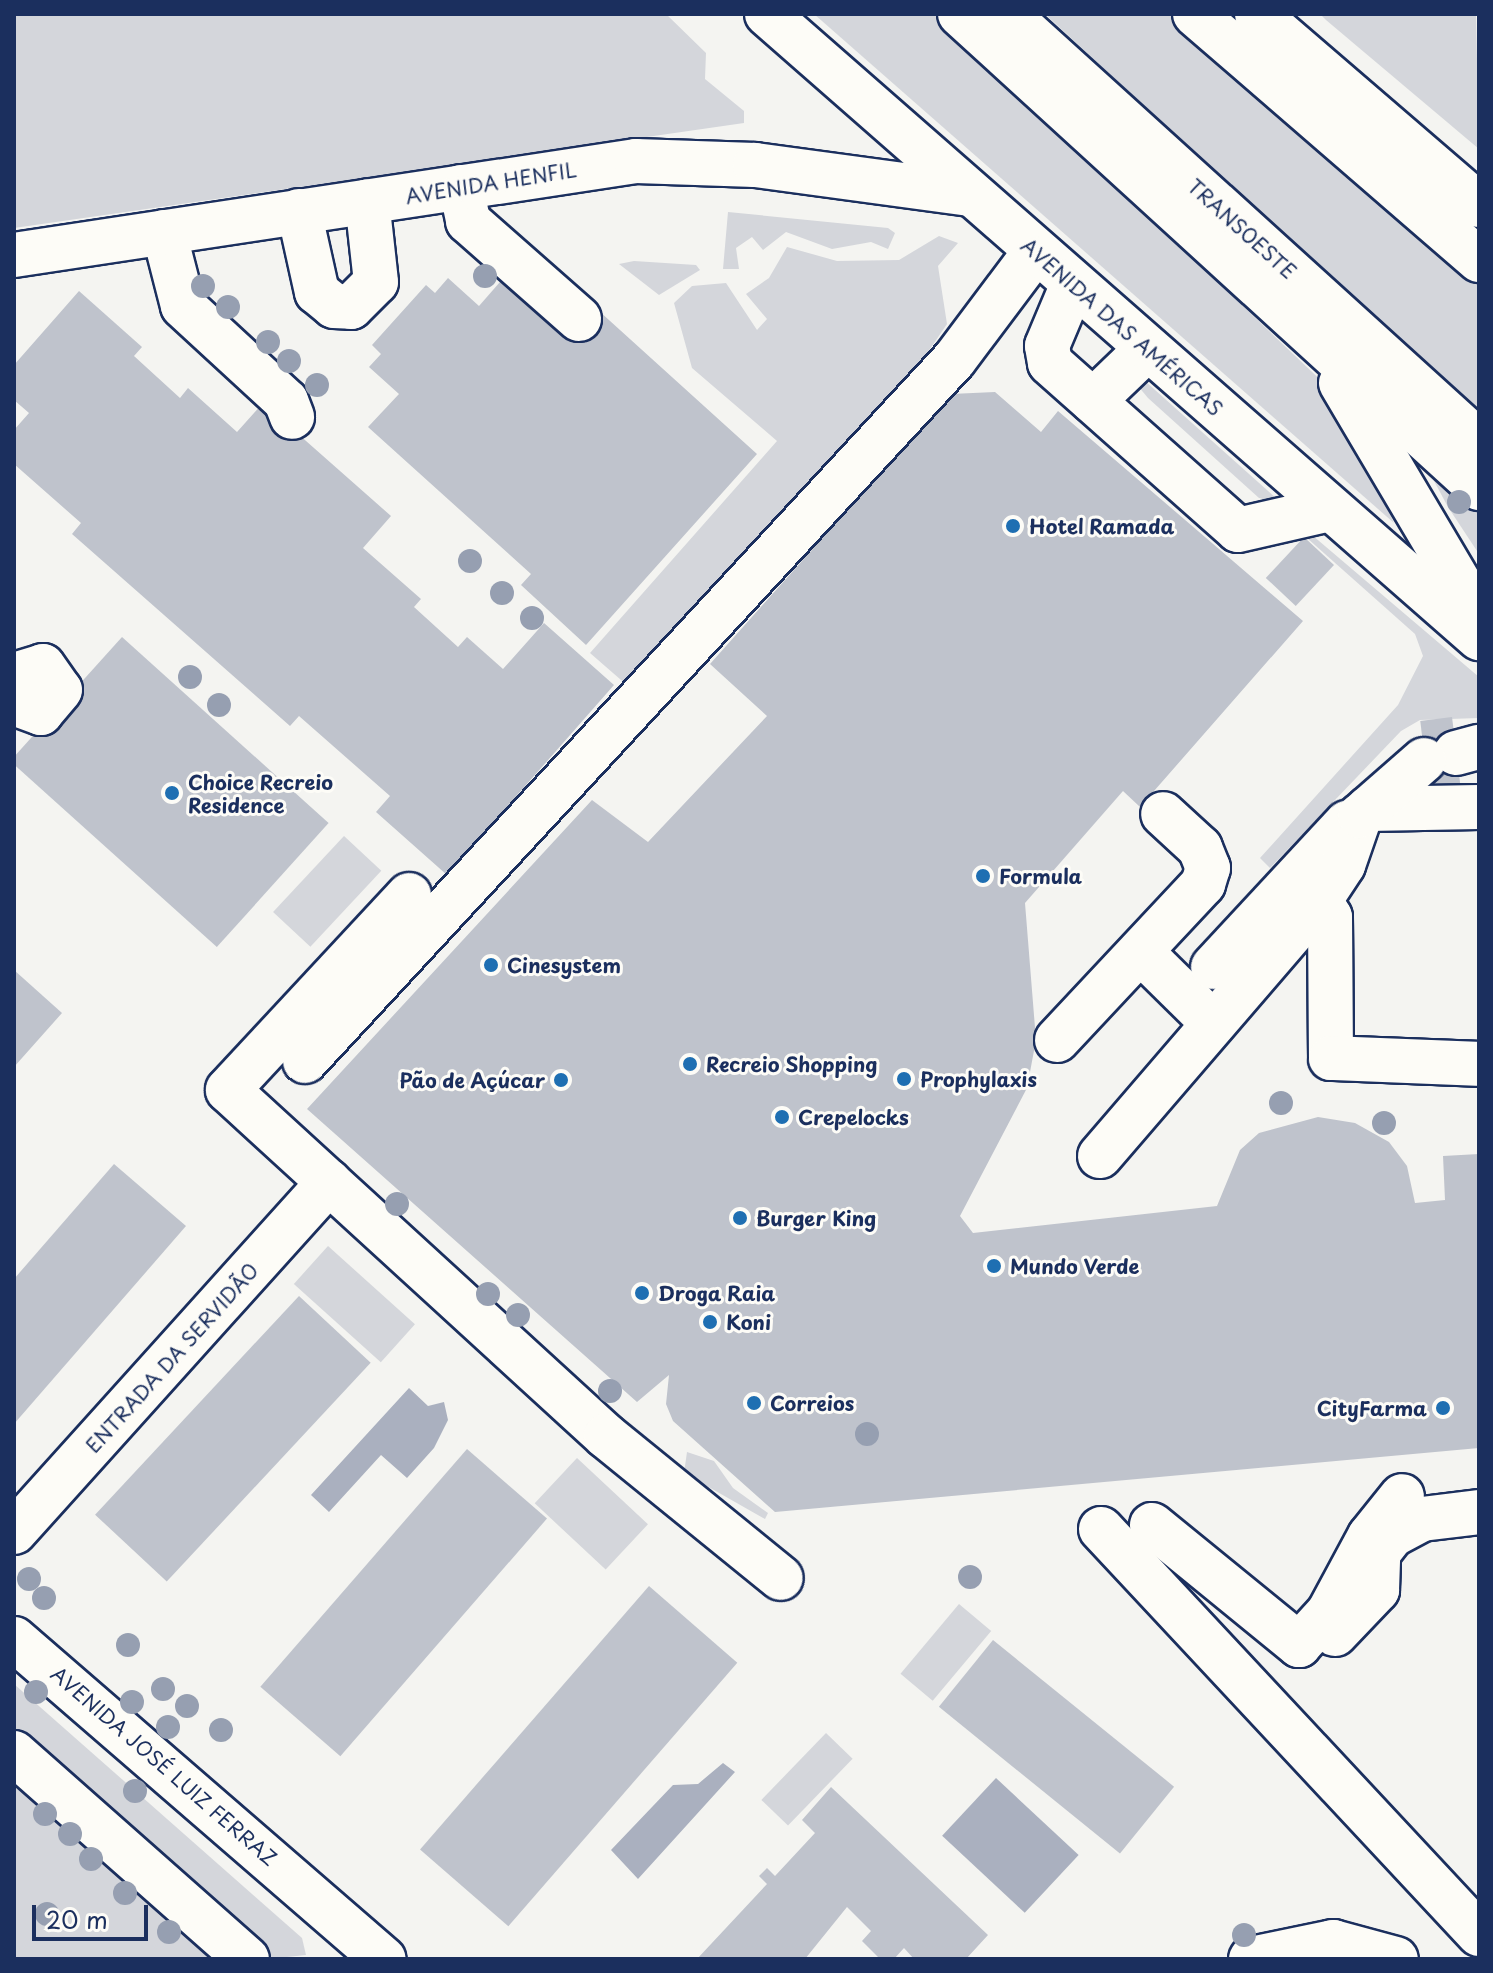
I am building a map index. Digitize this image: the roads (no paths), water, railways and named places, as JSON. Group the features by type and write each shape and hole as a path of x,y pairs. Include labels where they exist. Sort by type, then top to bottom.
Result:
{"main road":[{"name":"AVENIDA DAS AMÉRICAS","path":"767,14 1479,638"},
{"path":"960,14 1320,347 1479,488"},
{"name":"TRANSOESTE","path":"1007,14 1479,442"},
{"path":"1195,14 1479,260"},
{"path":"1257,14 1479,205"},
{"name":"AVENIDA HENFIL","path":"14,255 461,187 695,159 970,194"},
{"path":"461,187 468,221 579,319"},
{"path":"299,211 317,292 334,306 351,307 367,299 376,282 367,201"},
{"path":"164,232 183,306 286,401 292,417"},
{"path":"305,1061 954,360 1035,252"},
{"path":"1073,284 1047,355 1093,401 1243,532 1330,509"},
{"path":"1320,347 1479,616"},
{"path":"1093,401 1148,348"},
{"path":"1213,967 1343,826 1453,753"},
{"path":"1364,813 1479,807"},
{"path":"1100,1156 1320,900 1364,813"},
{"path":"1057,1040 1142,953 1203,884 1208,868 1200,848 1163,814"},
{"path":"409,895 228,1090 606,1436 781,1578"},
{"path":"1320,900 1330,917 1331,1004 1326,1043 1336,1063 1479,1064"},
{"path":"1142,953 1213,1023"},
{"name":"ENTRADA DA SERVIDÃO","path":"14,1532 329,1182"},
{"path":"1306,1651 1370,1536 1402,1496"},
{"path":"1306,1651 1377,1590 1378,1553 1392,1535 1422,1519 1479,1512"},
{"path":"1152,1525 1306,1651"},
{"path":"1101,1529 1479,1934"},
{"name":"AVENIDA JOSÉ LUIZ FERRAZ","path":"14,1639 365,1952"},
{"path":"14,1753 247,1959"},
{"path":"1251,1959 1333,1942 1396,1959"}],"water":[{"path":"409,1388 428,1406 444,1402 448,1420 434,1448 407,1478 381,1455 329,1512 311,1495"},
{"path":"723,1763 735,1772 638,1879 611,1850 673,1785 698,1784"},
{"path":"996,1778 1079,1855 1025,1913 942,1836"}],"place":[{"name":"Hotel Ramada","path":"1013,526"},
{"name":"Choice Recreio Residence","path":"172,793"},
{"name":"Formula","path":"983,876"},
{"name":"Cinesystem","path":"491,965"},
{"name":"Recreio Shopping","path":"690,1064"},
{"name":"Prophylaxis","path":"904,1079"},
{"name":"Pão de Açúcar","path":"561,1080"},
{"name":"Crepelocks","path":"782,1117"},
{"name":"Burger King","path":"740,1218"},
{"name":"Mundo Verde","path":"994,1266"},
{"name":"Droga Raia","path":"642,1293"},
{"name":"Koni","path":"710,1322"},
{"name":"Correios","path":"754,1403"},
{"name":"CityFarma","path":"1443,1408"}]}
